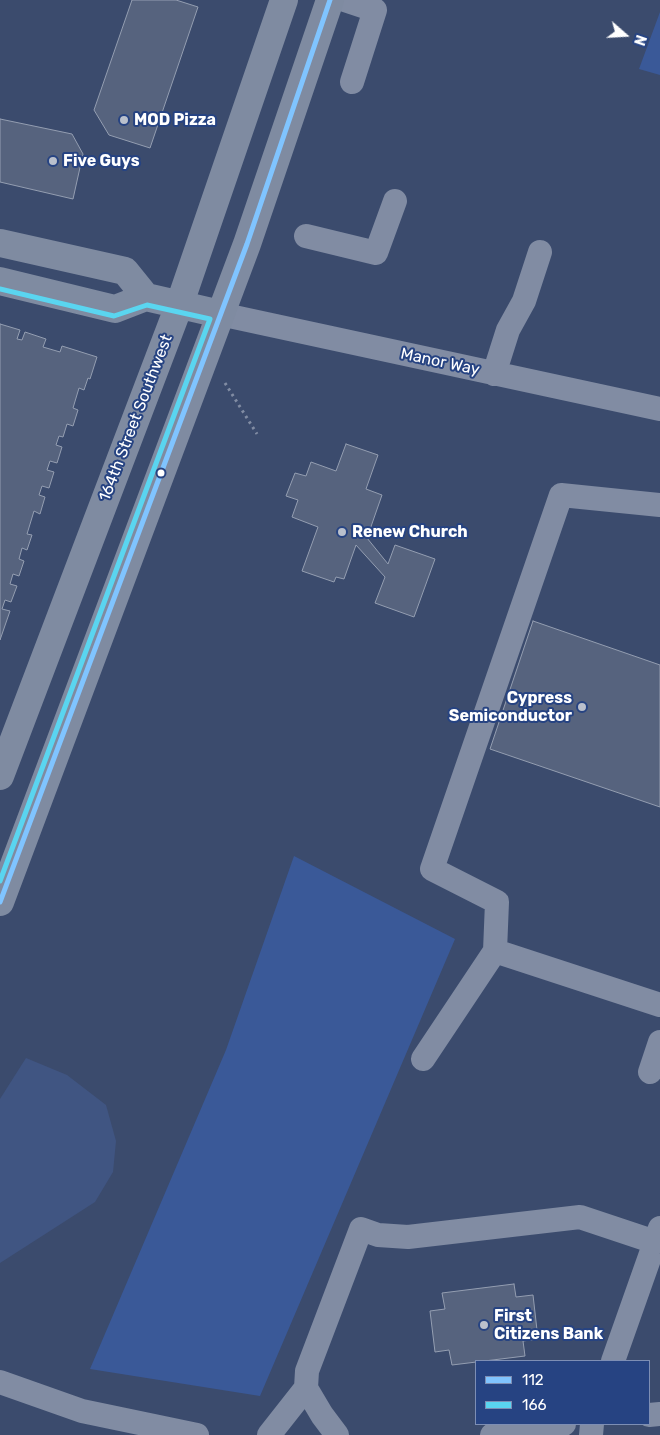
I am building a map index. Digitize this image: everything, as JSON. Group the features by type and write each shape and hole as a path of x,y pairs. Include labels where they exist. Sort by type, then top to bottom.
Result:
{"main road":[{"path":"0,902 246,244 330,0"},
{"name":"164th Street Southwest","path":"0,776 180,303 281,1"},
{"path":"0,243 125,271 146,297"},
{"path":"0,281 115,309 146,297 180,303 220,314"}],"street":[{"path":"345,0 375,10 352,82"},
{"path":"306,236 376,253 395,200"},
{"path":"494,374 508,330 524,301 540,252"},
{"name":"Manor Way","path":"220,314 660,409"},
{"path":"423,1059 495,951 497,902 432,869 560,495 660,505"},
{"path":"495,951 660,1006"},
{"path":"650,1072 660,1042"},
{"path":"337,1435 322,1415 306,1388 307,1372 361,1229 378,1235 408,1237 580,1217 658,1235 613,1360"},
{"path":"0,1382 82,1411 197,1435"},
{"path":"269,1435 306,1388"},
{"path":"492,1435 557,1425"}],"path":[{"path":"225,383 257,434"}],"shaded area":[{"path":"660,12 660,75 639,69"},
{"path":"294,856 455,939 260,1396 90,1369 226,1050"},
{"path":"26,1058 67,1075 106,1105 116,1141 113,1172 95,1202 0,1263 0,1099"}],"building":[{"path":"132,0 176,0 198,7 150,148 109,135 94,110"},
{"path":"0,119 72,134 83,154 73,199 0,182"},
{"path":"0,324 20,330 17,339 22,340 25,332 46,339 43,347 60,352 62,346 97,357 90,379 88,378 84,390 79,388 73,408 78,410 73,426 67,424 63,437 59,436 56,445 62,447 57,463 50,461 47,470 54,472 49,488 42,486 39,495 45,497 40,514 34,511 27,534 32,535 27,550 22,548 19,559 24,561 19,576 13,574 10,584 17,586 11,602 5,600 2,609 10,611 0,640"},
{"name":"Renew Church","path":"346,444 378,455 366,489 382,495 367,538 388,564 395,545 435,559 414,617 375,603 385,577 356,545 344,579 336,577 334,582 302,571 318,527 292,517 298,500 286,496 295,473 306,476 311,462 336,471"},
{"name":"Cypress Semiconductor","path":"533,621 660,665 660,807 490,749"},
{"name":"First Citizens Bank","path":"514,1284 516,1297 533,1295 538,1339 523,1341 525,1356 475,1360 475,1362 452,1365 449,1350 435,1352 430,1311 445,1309 442,1293"}],"transit line":[{"name":"112","path":"0,902 247,244 330,0"},
{"name":"166","path":"0,289 114,316 147,305 210,319 0,881"}],"place":[{"name":"MOD Pizza","path":"124,120"},
{"name":"Five Guys","path":"53,161"},
{"name":"Renew Church","path":"342,532"},
{"name":"Cypress Semiconductor","path":"582,707"},
{"name":"First Citizens Bank","path":"484,1325"}]}
